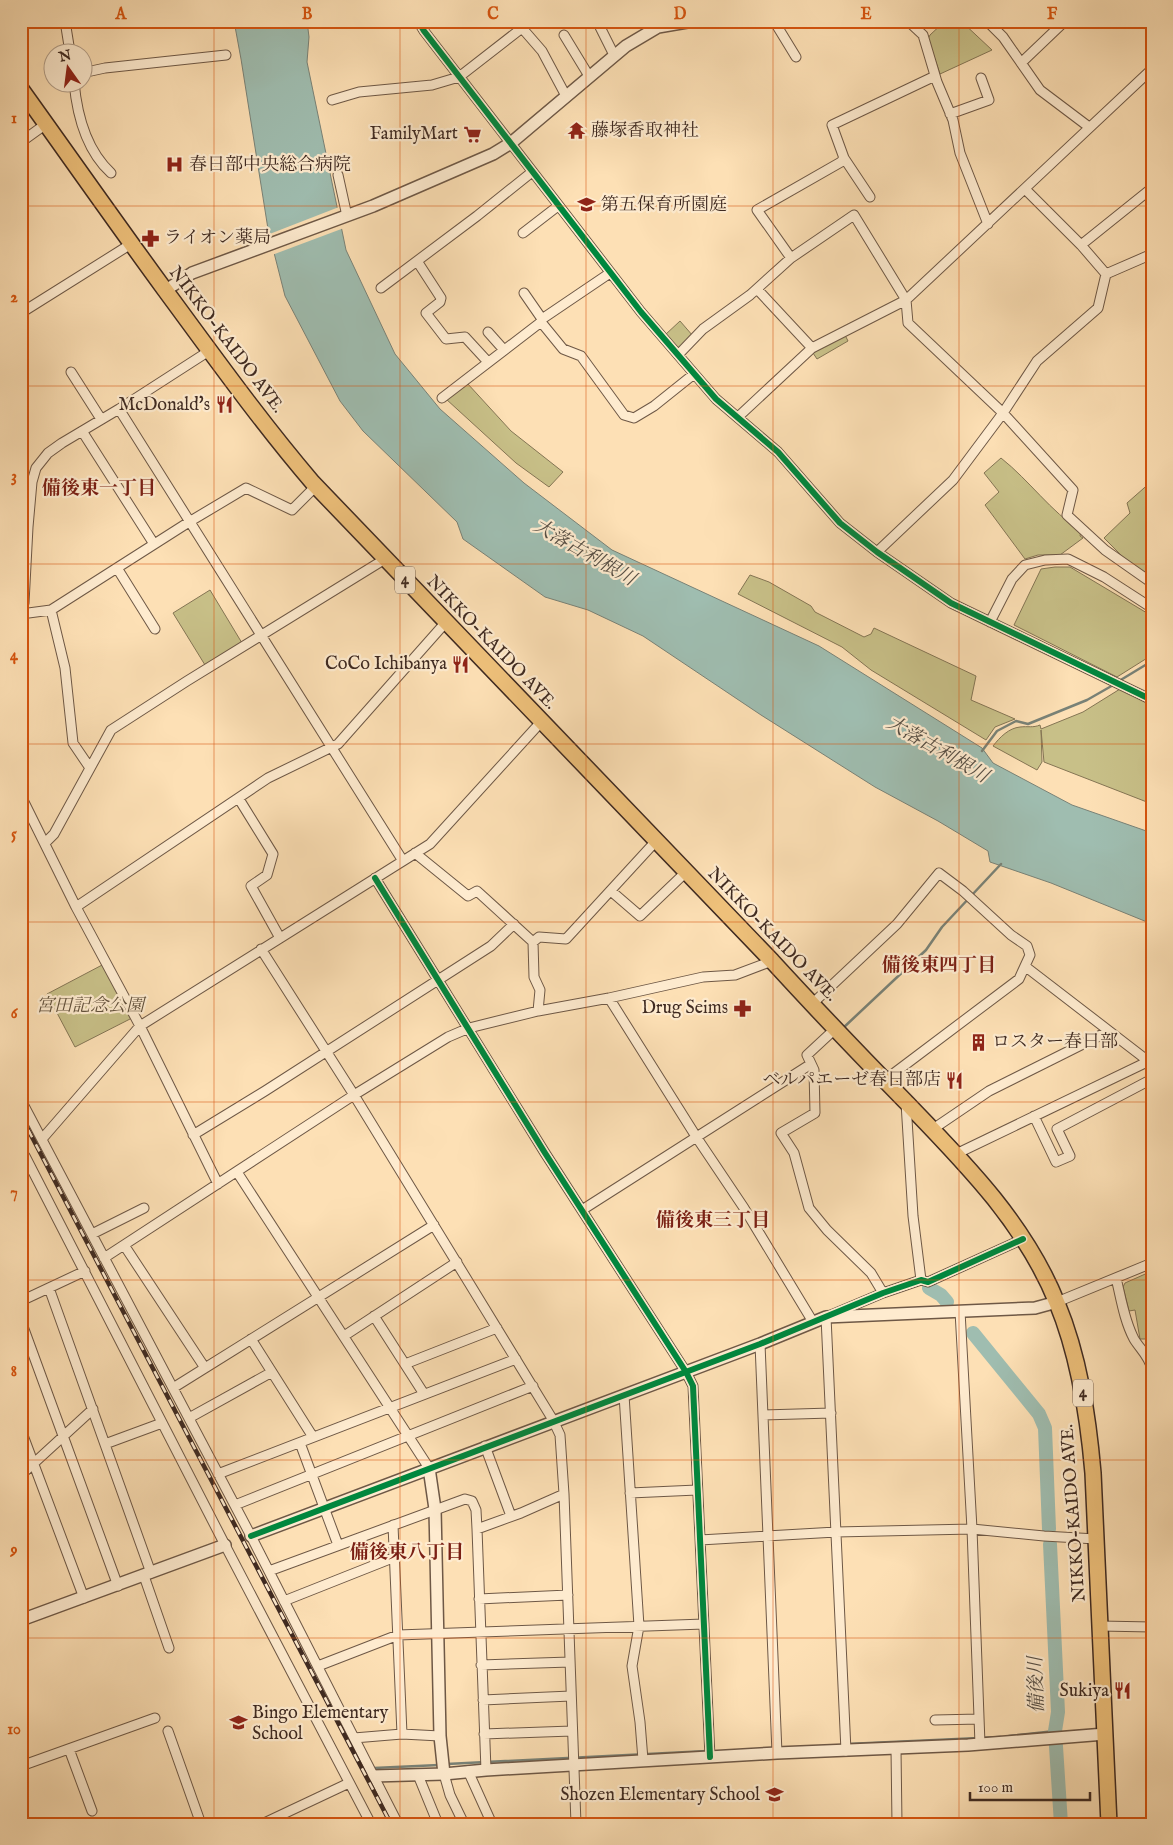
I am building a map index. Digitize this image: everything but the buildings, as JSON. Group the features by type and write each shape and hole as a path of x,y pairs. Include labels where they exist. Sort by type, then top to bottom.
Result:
{"highway":[{"name":"NIKKO-KAIDO AVE.","path":"21,89 209,351 252,408 316,486 884,1080 934,1129 1006,1212 1023,1239 1057,1302 1067,1331 1089,1426 1109,1824"}],"street":[{"path":"65,21 68,42"},
{"path":"418,21 610,273 678,355 716,398 778,452 840,523 877,552 950,603 1152,700"},
{"path":"597,21 614,55"},
{"path":"166,290 192,273 347,216 493,154 511,143 614,55 657,24 693,21"},
{"path":"774,21 796,57"},
{"path":"908,21 923,35 935,76 950,114 960,153 988,224"},
{"path":"987,21 1003,37 1040,90 1089,127"},
{"path":"1021,64 1065,21"},
{"path":"332,100 359,92 432,85 459,77 522,28 542,51 566,96"},
{"path":"564,35 589,76"},
{"path":"92,71 226,55"},
{"path":"738,417 812,348 906,300 1152,69"},
{"path":"870,197 844,158 832,125 935,76"},
{"path":"950,114 989,100 981,78"},
{"path":"76,92 86,136 101,163 111,173"},
{"path":"21,142 46,124"},
{"path":"791,258 757,210 842,162 844,158"},
{"path":"381,288 532,172"},
{"path":"338,175 347,216"},
{"path":"1081,245 1152,188"},
{"path":"1025,189 1081,245 1106,274"},
{"path":"523,233 558,206"},
{"path":"678,355 703,329 756,289 791,258 854,215 906,300 908,323 1003,413 1073,490 1067,514 1105,550 1152,583"},
{"path":"21,313 131,244"},
{"path":"1106,274 1152,254"},
{"path":"417,261 441,298 440,302 426,313 446,339 465,337 488,362"},
{"path":"442,398 542,320 610,273"},
{"path":"877,552 953,480 1003,413 1037,361 1098,308 1106,274"},
{"path":"756,289 812,348"},
{"path":"524,293 563,349 581,356 624,416 634,418 654,406 694,374"},
{"path":"488,332 504,350"},
{"path":"21,609 24,595 26,505 36,468 48,453 82,430 209,351"},
{"path":"71,372 101,419"},
{"path":"118,409 403,861"},
{"path":"82,430 154,544"},
{"path":"21,614 51,610 246,488 292,510 316,486"},
{"path":"45,844 54,834 111,730 385,559"},
{"path":"990,622 1012,579 1026,565 1045,560 1068,559 1104,577 1152,608"},
{"path":"117,568 155,629"},
{"path":"51,610 65,668 72,743 90,768"},
{"path":"76,907 268,778 333,748 446,622"},
{"path":"42,1139 140,1026 430,844 541,722"},
{"path":"21,796 76,907 140,1026 218,1184"},
{"path":"239,799 273,854 267,875 251,886 280,938"},
{"path":"532,942 538,937 566,939 656,841"},
{"path":"415,853 468,896 477,891 532,942 534,977 540,990 538,1011"},
{"path":"610,891 640,916 686,872"},
{"path":"812,1004 897,924 939,873 967,894 1027,946 1030,955 1019,979 884,1080"},
{"path":"375,878 693,1386 710,1757"},
{"path":"193,1134 326,1052 491,946 514,924"},
{"path":"262,949 434,1224 554,1420 560,1435 564,1494 576,1824"},
{"path":"104,1258 354,1095 448,1037 469,1028 538,1011 609,998 703,977 735,975 772,961"},
{"path":"956,1154 1149,1063 1026,967"},
{"path":"609,998 697,1138 744,1208 813,1322"},
{"path":"934,1129 989,1091 1109,1031"},
{"path":"839,1033 807,1055 814,1070 815,1113 781,1133 794,1153 809,1208 827,1230 871,1273 883,1293"},
{"path":"582,1210 811,1064"},
{"path":"1043,1135 1152,1079"},
{"path":"21,1100 235,1505 398,1824"},
{"path":"906,1102 913,1216 922,1280"},
{"path":"1034,1116 1056,1162 1070,1156 1057,1129"},
{"path":"21,1158 25,1156 225,1545 372,1824"},
{"path":"237,1172 430,1468 435,1509 440,1736 444,1774 450,1795 464,1824"},
{"path":"92,1234 144,1208"},
{"path":"173,1388 434,1224"},
{"path":"251,1536 485,1446 760,1344 883,1293 922,1280 928,1282 1023,1239"},
{"path":"124,1245 204,1368"},
{"path":"344,1336 457,1262"},
{"path":"826,1317 1035,1308 1057,1302 1152,1263"},
{"path":"21,1301 85,1271"},
{"path":"1116,1278 1127,1324 1152,1369"},
{"path":"49,1288 105,1444 148,1575 169,1648"},
{"path":"960,1311 972,1529 980,1744"},
{"path":"374,1316 424,1394"},
{"path":"826,1317 846,1751"},
{"path":"21,1321 118,1586"},
{"path":"405,1364 497,1328"},
{"path":"251,1339 313,1437"},
{"path":"760,1344 777,1753"},
{"path":"218,1474 516,1359"},
{"path":"188,1418 272,1372"},
{"path":"235,1505 533,1386"},
{"path":"624,1395 638,1626 632,1666 643,1760"},
{"path":"21,1475 93,1409"},
{"path":"763,1415 831,1413"},
{"path":"105,1444 162,1423"},
{"path":"21,1430 84,1598"},
{"path":"300,1443 338,1545"},
{"path":"485,1446 511,1516"},
{"path":"630,1493 698,1490"},
{"path":"477,1529 564,1494"},
{"path":"269,1571 465,1498 472,1501 476,1510 477,1529 486,1770"},
{"path":"393,1525 402,1734"},
{"path":"700,1540 836,1532 972,1529 1044,1536 1096,1538"},
{"path":"21,1620 148,1575 225,1545"},
{"path":"284,1600 394,1557"},
{"path":"479,1599 568,1595"},
{"path":"318,1666 398,1635 704,1624"},
{"path":"1100,1626 1152,1627"},
{"path":"481,1665 570,1662"},
{"path":"482,1700 571,1696"},
{"path":"21,1766 155,1718"},
{"path":"935,1720 979,1719"},
{"path":"484,1734 572,1731"},
{"path":"168,1732 201,1824"},
{"path":"354,1738 402,1734 440,1736"},
{"path":"373,1776 444,1774 643,1760 980,1744 1105,1734"},
{"path":"896,1748 897,1824"},
{"path":"69,1749 92,1811"},
{"path":"468,1771 492,1824"},
{"path":"418,1775 438,1824"},
{"path":"262,1824 349,1783"}],"green space":[{"path":"945,21 961,21 992,50 940,74 928,39"},
{"path":"680,321 693,336 680,348 676,348 665,335"},
{"path":"845,335 848,341 817,359 813,353"},
{"path":"467,383 511,431 563,472 549,487 516,463 446,399"},
{"path":"1001,458 1050,505 1081,531 1080,536 1083,538 1060,555 1038,555 1025,559 985,505 999,492 984,473"},
{"path":"1152,481 1152,579 1125,559 1104,538 1130,513 1127,503"},
{"path":"1070,567 1152,616 1152,655 1117,677 1014,625 1041,569"},
{"path":"750,575 769,582 811,606 815,612 864,637 871,634 874,628 976,676 971,700 1015,719 995,727 986,740 871,670 842,647 738,594"},
{"path":"210,590 242,643 205,665 173,613"},
{"path":"1120,689 1152,705 1152,804 1044,762 1041,730 1042,762 1037,770 993,746 1012,729 1040,725 1041,729 1083,712"},
{"name":"宮田記念公園","path":"104,964 132,1018 75,1047 47,994"},
{"path":"1152,1271 1152,1339 1140,1339 1135,1310 1129,1311 1123,1287 1125,1283"}],"water":[{"name":"大落古利根川","path":"234,21 307,21 309,37 307,62 346,250 395,354 440,409 524,483 612,550 819,646 982,748 993,763 1072,805 1152,833 1152,924 1051,883 990,862 988,851 875,787 761,715 643,636 588,610 545,597 463,539 457,522 363,431 340,401 285,296 268,229"}],"pier":[{"path":"339,207 344,228 272,255 267,235"}],"waterway":[{"path":"1119,681 1152,661"},
{"path":"982,751 997,731 1016,721 1028,724 1087,700 1115,684"},
{"path":"842,1029 926,950 942,927 1001,864"},
{"name":"備後川","path":"929,1288 941,1295 947,1302"},
{"name":"備後川","path":"973,1333 1039,1414 1045,1428 1049,1529"},
{"name":"備後川","path":"1050,1544 1058,1712 1055,1731 1061,1824"},
{"path":"1009,1736 1055,1731"},
{"path":"847,1744 1001,1737"},
{"path":"447,1764 707,1751"},
{"path":"374,1768 439,1765"}],"railway":[{"path":"21,1116 391,1824"}],"cycle path":[{"path":"418,21 641,312 716,399 778,452 840,523 877,552 951,603 1152,700"},
{"path":"375,878 545,1153 686,1372 693,1386 710,1757"},
{"path":"251,1536 760,1344 883,1293 921,1280 928,1282 1023,1239"}],"place":[{"name":"藤塚香取神社","path":"577,131"},
{"name":"FamilyMart","path":"472,134"},
{"name":"春日部中央総合病院","path":"175,165"},
{"name":"第五保育所園庭","path":"587,205"},
{"name":"ライオン薬局","path":"150,238"},
{"name":"McDonald's","path":"224,405"},
{"name":"CoCo Ichibanya","path":"461,664"},
{"name":"Drug Seims","path":"742,1008"},
{"name":"ロスター春日部","path":"978,1042"},
{"name":"ベルパエーゼ春日部店","path":"955,1080"},
{"name":"Sukiya","path":"1123,1691"},
{"name":"Bingo Elementary School","path":"238,1723"},
{"name":"Shozen Elementary School","path":"774,1795"}],"district":[{"name":"備後東一丁目","path":"99,489"},
{"name":"備後東四丁目","path":"939,966"},
{"name":"備後東三丁目","path":"713,1221"},
{"name":"備後東八丁目","path":"407,1553"}]}
